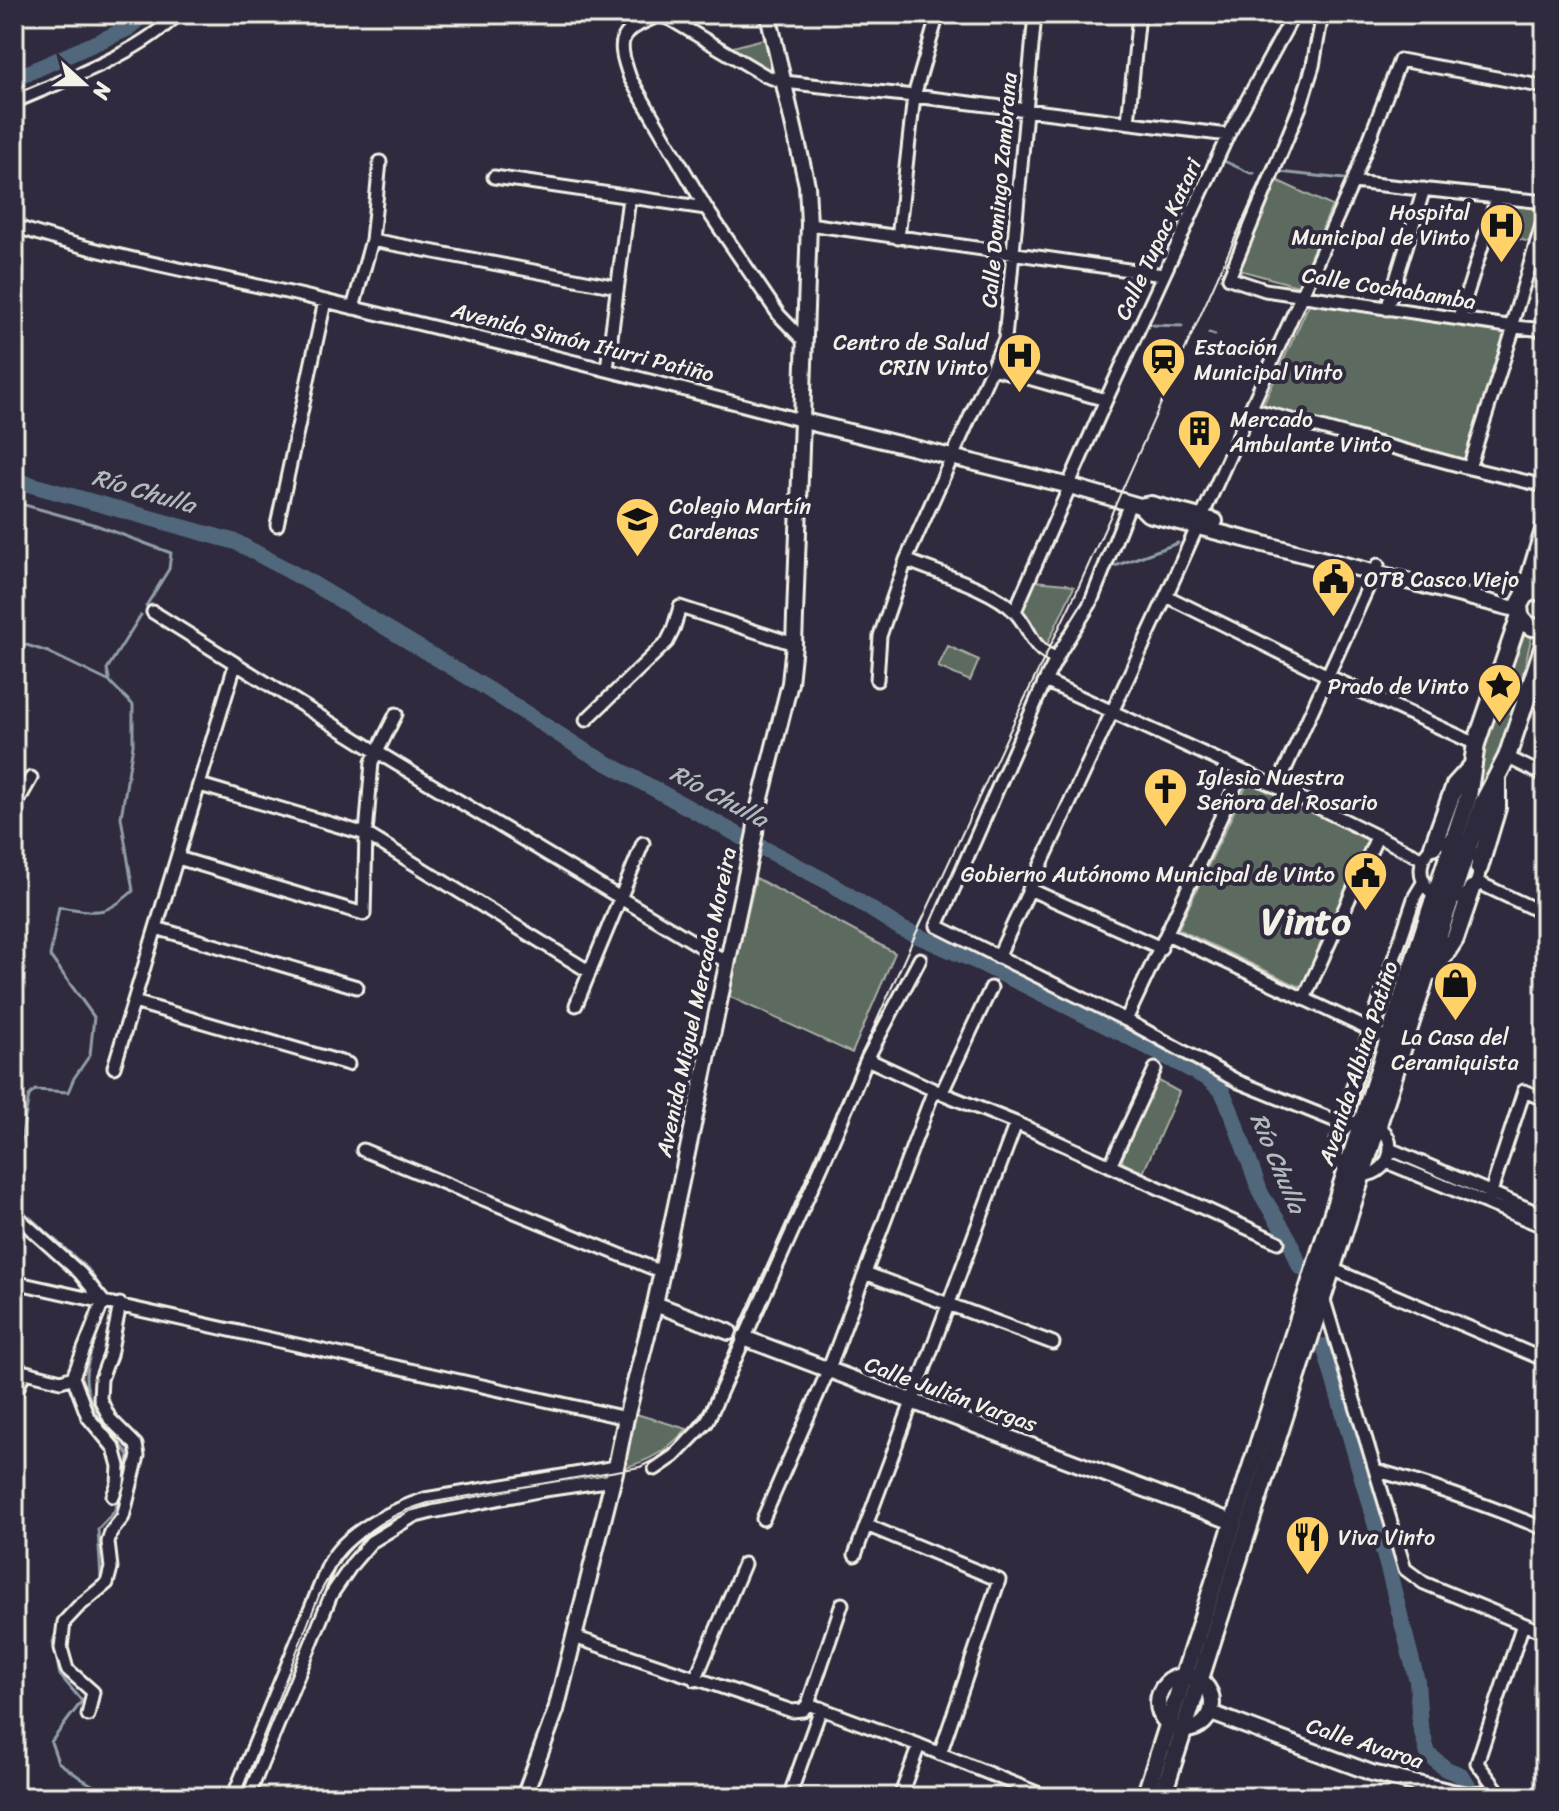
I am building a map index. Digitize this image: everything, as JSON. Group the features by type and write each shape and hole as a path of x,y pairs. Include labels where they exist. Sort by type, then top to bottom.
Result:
{"highway":[{"name":"Avenida Albina Patiño","path":"1359,1125 1420,992 1443,896 1460,845 1476,744 1545,527"},
{"path":"1545,592 1536,590 1521,605 1522,619 1529,626 1545,626"},
{"name":"Avenida Albina Patiño","path":"1460,845 1507,757 1545,642"},
{"path":"1428,853 1455,785 1473,765"},
{"path":"1420,992 1455,939 1497,808 1497,776"},
{"name":"Avenida Albina Patiño","path":"1145,1797 1176,1727 1323,1297 1354,1172 1359,1125 1419,944 1443,896"},
{"path":"1401,938 1419,944"},
{"name":"Avenida Albina Patiño","path":"1192,1678 1233,1522 1354,1172"},
{"name":"Avenida Albina Patiño","path":"1162,1797 1176,1727"}],"main road":[{"name":"Avenida Miguel Mercado Moreira","path":"524,1797 556,1710 615,1474 662,1272 757,814 790,683 809,224 807,185 768,14"},
{"name":"Avenida Simón Iturri Patiño","path":"800,420 1135,505 1151,504 1199,522 1521,605"},
{"name":"Calle Julián Vargas","path":"655,1304 1233,1522"},
{"path":"1174,1678 1192,1678 1210,1690 1211,1713 1200,1726 1192,1729 1176,1727 1161,1716 1158,1699 1166,1683 1174,1678"},
{"name":"Calle Avaroa","path":"1211,1713 1372,1773 1476,1794 1494,1792 1504,1796"}],"street":[{"path":"14,102 131,50 178,14"},
{"path":"898,238 914,96 938,14"},
{"path":"1014,14 1035,16"},
{"path":"1128,122 1139,14"},
{"name":"Calle Tupac Katari","path":"1015,611 1106,400 1228,135 1294,14"},
{"name":"Calle Cochabamba","path":"1322,14 1313,66 1300,107 1229,278 1265,290 1545,330"},
{"path":"805,342 779,315 706,208 630,78 621,43 625,34 639,24 660,15 670,19 766,76 784,82 1228,135"},
{"name":"Calle Domingo Zambrana","path":"877,680 880,636 906,560 1005,339 1035,16"},
{"path":"998,957 1353,182 1400,60 1545,87"},
{"path":"353,308 372,240 380,162"},
{"path":"494,177 706,208"},
{"path":"1353,182 1545,202"},
{"path":"1387,309 1424,189"},
{"path":"607,369 629,198"},
{"path":"1459,319 1497,198"},
{"path":"1469,468 1545,215"},
{"path":"809,224 1163,275"},
{"name":"Avenida Simón Iturri Patiño","path":"14,226 62,241 607,369 800,420"},
{"path":"372,240 617,287"},
{"path":"277,525 325,301"},
{"path":"993,368 1106,400"},
{"path":"1251,409 1545,486"},
{"path":"1135,505 1090,604 1045,681 937,926 1126,1020 1239,1082 1336,1121 1359,1125 1387,1136 1390,1149 1386,1162 1377,1172 1354,1172 1339,1160 1338,1139 1359,1125"},
{"path":"906,560 988,593 1015,611 1042,653 1056,658"},
{"path":"1277,787 1376,569"},
{"path":"1166,596 1476,744"},
{"path":"586,720 667,642 680,607 794,644"},
{"path":"153,612 377,752 727,962"},
{"path":"114,1067 235,665"},
{"path":"1045,681 1277,787 1377,837 1428,853"},
{"path":"178,858 364,914 372,762 396,714"},
{"path":"1507,757 1545,776"},
{"path":"1126,1020 1242,772"},
{"path":"14,808 31,778"},
{"path":"200,785 366,834 590,972"},
{"path":"1304,999 1377,837"},
{"path":"1443,842 1460,845 1474,855 1476,880 1460,898 1443,896 1424,881 1421,869 1428,853 1443,842"},
{"path":"576,1005 643,843"},
{"path":"1476,880 1545,914"},
{"path":"1359,1125 1346,1114 1347,1107 1415,896 1424,881"},
{"path":"1029,889 1161,948"},
{"path":"156,928 357,987"},
{"path":"1167,934 1389,1039"},
{"path":"655,1469 674,1456 707,1422 736,1335 831,1145 867,1059 920,959"},
{"path":"763,1519 828,1371 938,1091 991,988"},
{"path":"134,1002 348,1064"},
{"path":"867,1059 1278,1242"},
{"path":"1110,1166 1155,1069"},
{"path":"1489,1198 1524,1091 1545,1100"},
{"path":"855,1555 1016,1123"},
{"path":"1390,1149 1545,1227"},
{"path":"363,1150 662,1272"},
{"path":"1386,1162 1545,1216"},
{"path":"14,1214 109,1302 110,1355 101,1379 100,1399 110,1419 136,1445 138,1456 123,1517 111,1532 108,1542 111,1568 107,1583 64,1622 61,1648 67,1669 93,1692 88,1715"},
{"path":"1332,1269 1545,1360"},
{"path":"865,1273 1053,1343"},
{"path":"14,1282 626,1418"},
{"path":"1323,1297 1405,1569 1424,1583 1545,1633"},
{"path":"14,1397 19,1371 61,1381 73,1377 109,1302"},
{"path":"73,1377 88,1417 114,1448 119,1466 113,1496"},
{"path":"1375,1470 1475,1501 1545,1529"},
{"path":"233,1797 332,1558 345,1542 386,1515 425,1499 483,1488 615,1474"},
{"path":"248,1797 331,1595 371,1542 412,1517 615,1474"},
{"path":"866,1525 999,1580 940,1754"},
{"path":"695,1680 744,1564"},
{"path":"574,1637 792,1711 803,1710 808,1704 842,1604"},
{"path":"1504,1796 1477,1763 1523,1624"},
{"path":"808,1704 1047,1797"},
{"path":"789,1797 821,1708"},
{"path":"900,1797 919,1745"}],"green space":[{"path":"767,38 774,72 729,48"},
{"path":"1276,180 1332,206 1298,286 1236,269"},
{"path":"1499,203 1538,209 1529,242 1490,230"},
{"path":"1312,303 1508,332 1465,462 1265,406"},
{"path":"1034,581 1074,587 1045,649 1022,611"},
{"name":"Prado de Vinto","path":"1522,631 1532,635 1518,695 1501,746 1475,803 1486,740"},
{"path":"948,646 979,660 970,681 938,667"},
{"path":"1249,780 1366,836 1368,842 1303,985 1298,986 1178,929"},
{"path":"756,878 895,953 852,1053 728,996"},
{"path":"1159,1081 1179,1092 1143,1173 1123,1163 1122,1159 1155,1083"},
{"path":"636,1414 687,1429 658,1454 623,1468"}],"waterway":[{"path":"14,79 127,29 144,14"},
{"path":"1224,161 1254,173"},
{"path":"1279,172 1344,179"},
{"path":"1152,325 1182,326"},
{"path":"1209,333 1215,335"},
{"name":"Río Chulla","path":"14,480 236,542 315,585 585,751 828,882 902,929 984,965 1208,1079 1222,1091 1261,1194 1289,1239 1300,1267"},
{"path":"14,502 96,525 171,553 169,569 146,606"},
{"path":"1115,566 1178,543"},
{"path":"14,1178 29,1096 35,1090 68,1092 90,1055 94,1017 50,956 59,907 99,911 114,906 133,891 121,817 133,745 133,705 110,682 107,669 141,615"},
{"path":"14,641 48,652 110,682"},
{"path":"14,1189 16,1205 88,1269 107,1299"},
{"path":"85,1594 101,1579 98,1529 114,1512 129,1455 98,1414 86,1379 89,1359 107,1306"},
{"name":"Río Chulla","path":"1324,1346 1417,1681 1420,1725 1428,1754 1446,1769 1461,1775 1475,1797"},
{"path":"59,1623 53,1642 60,1675 82,1701 51,1742 58,1762 112,1797"}],"tram line":[{"path":"239,1797 320,1593 340,1561 364,1536 393,1517 428,1503 640,1467 679,1442 698,1419 912,942 1075,595 1279,140 1306,62 1316,14"}],"place":[{"name":"Hospital Municipal de Vinto","path":"1501,264"},
{"name":"Centro de Salud CRIN Vinto","path":"1019,394"},
{"name":"Estación Municipal Vinto","path":"1163,399"},
{"name":"Mercado Ambulante Vinto","path":"1199,471"},
{"name":"Colegio Martín Cardenas","path":"638,558"},
{"name":"OTB Casco Viejo","path":"1333,618"},
{"name":"Prado de Vinto","path":"1500,725"},
{"name":"Iglesia Nuestra Señora del Rosario","path":"1166,829"},
{"name":"Gobierno Autónomo Municipal de Vinto","path":"1366,913"},
{"name":"La Casa del Ceramiquista","path":"1455,1023"},
{"name":"Viva Vinto","path":"1307,1576"}],"district":[{"name":"Vinto","path":"1306,921"}]}
